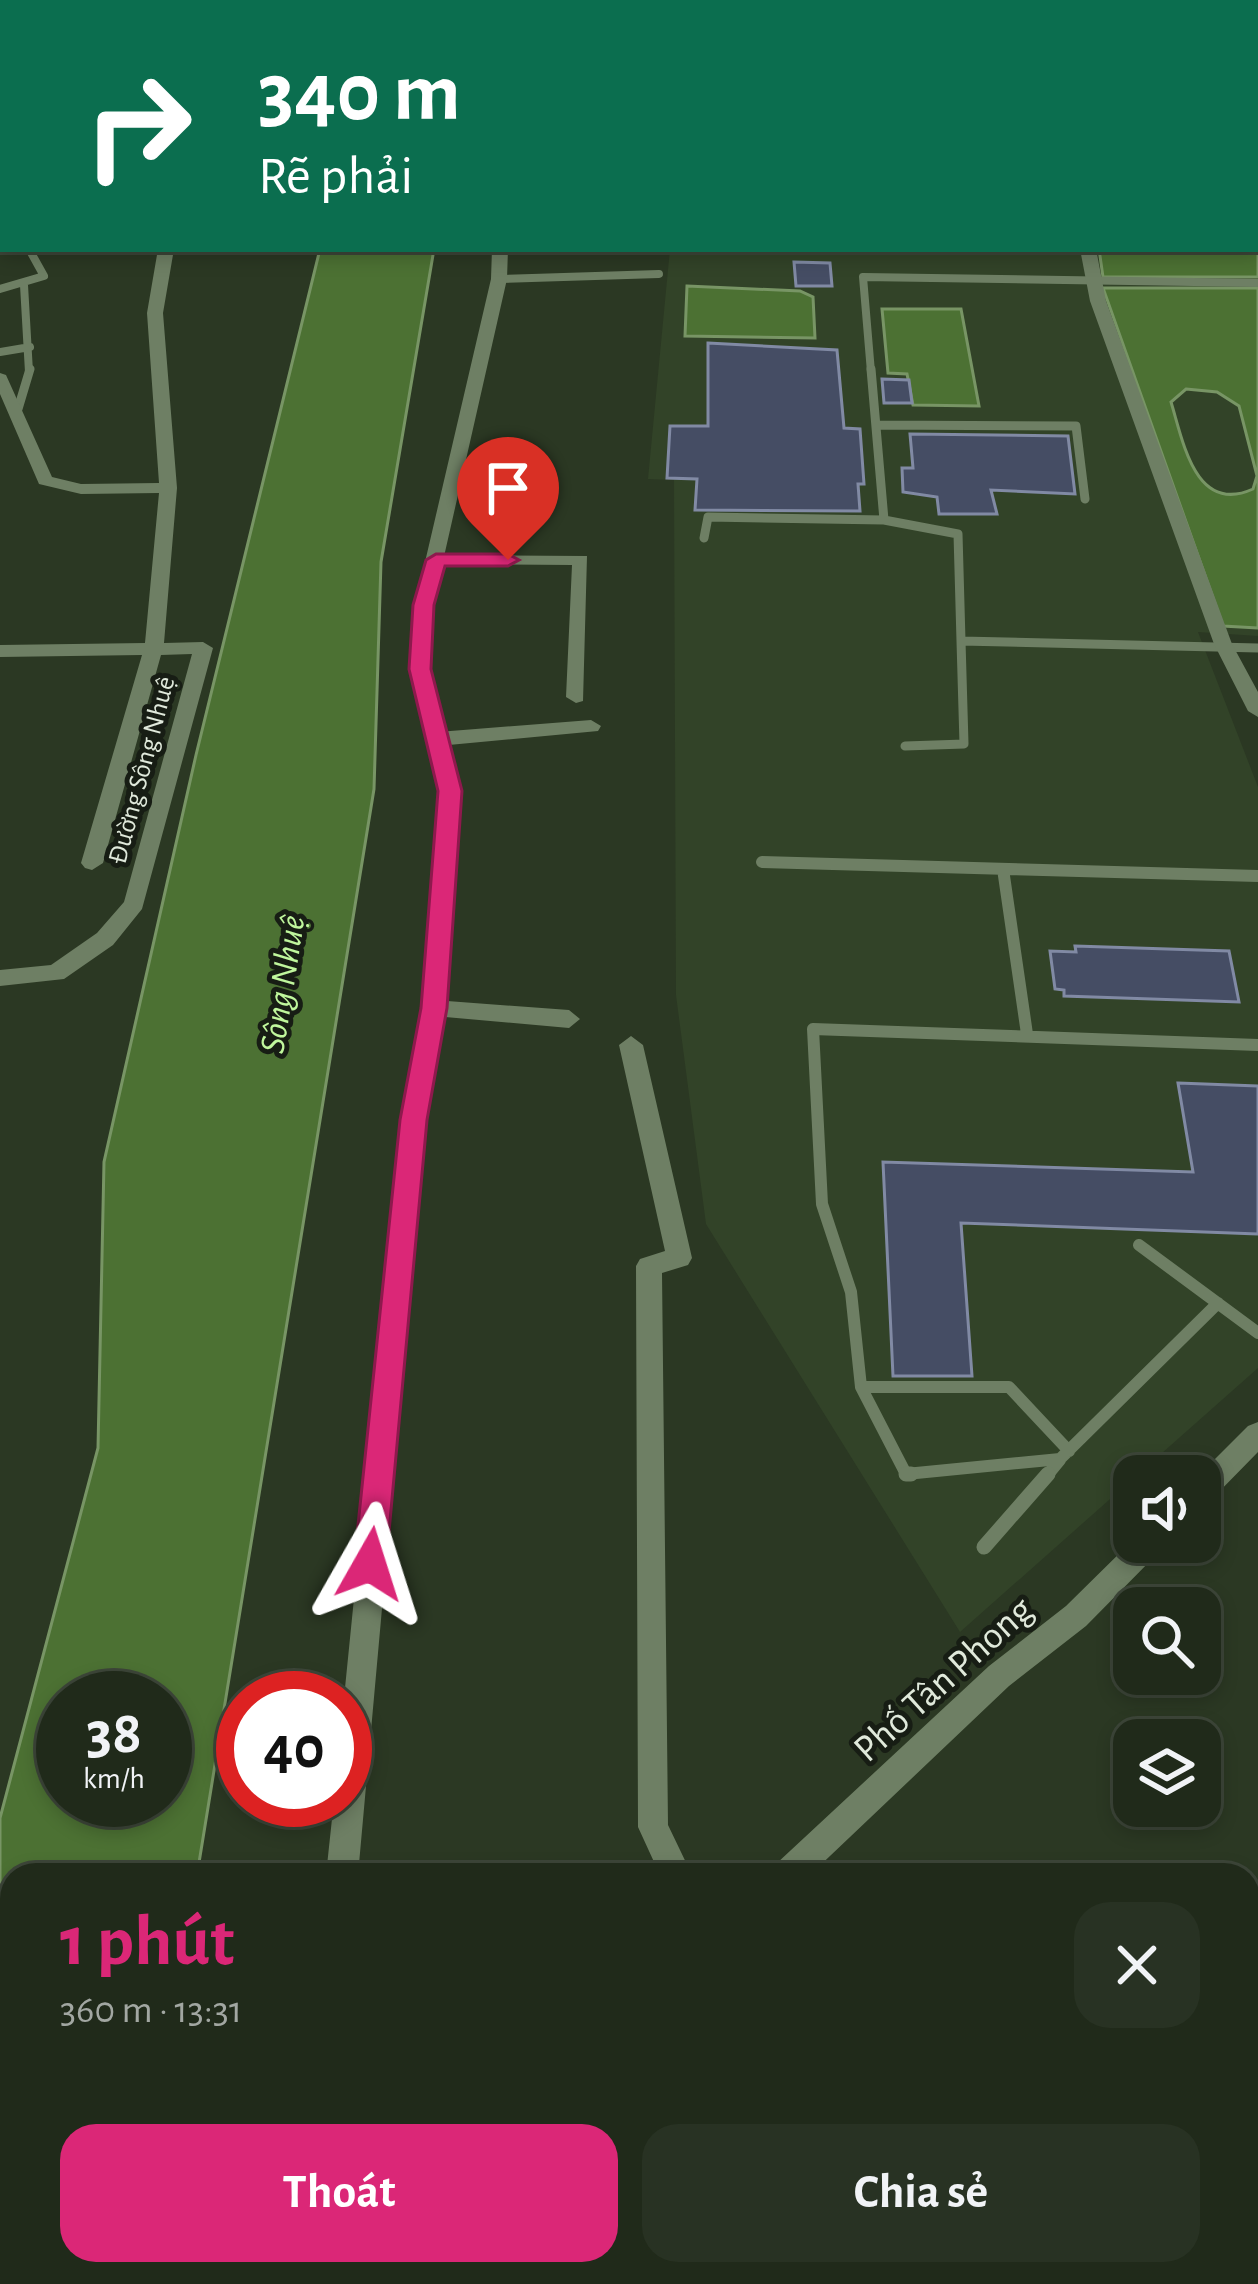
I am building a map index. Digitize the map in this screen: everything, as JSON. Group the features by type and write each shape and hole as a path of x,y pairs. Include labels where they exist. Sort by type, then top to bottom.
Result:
{"street":[{"name":"Đường Sông Nhuệ","path":"0,978 56,973 105,939 134,904 203,648 154,645 167,482 155,313 165,252"},
{"path":"342,1863 414,1120 434,1008 450,791 420,669 424,605 499,279 500,252"},
{"path":"1089,252 1094,281 1223,644 1258,711"},
{"path":"0,378 45,479 81,489 167,482"},
{"path":"436,560 580,560 576,697"},
{"path":"0,651 154,645 92,863"},
{"path":"438,739 591,726"},
{"path":"434,1008 569,1019"},
{"path":"632,1045 679,1258 649,1267 653,1827 670,1863"},
{"path":"1221,1471 1258,1434"},
{"name":"Phố Tân Phong","path":"801,1863 999,1676 1076,1616 1129,1563"}],"lane":[{"path":"0,289 44,276 31,252"},
{"path":"499,279 659,274"},
{"path":"884,520 863,277 1258,283"},
{"path":"18,410 31,364 24,285"},
{"path":"0,352 30,346"},
{"path":"876,424 1076,426 1085,499"},
{"path":"704,538 708,517 884,520 958,534 964,744 904,746"},
{"path":"961,641 1258,648"},
{"path":"762,862 1258,876"},
{"path":"1003,869 1027,1034"},
{"path":"1065,1455 906,1474 861,1387 851,1292 822,1204 813,1029 1258,1045"},
{"path":"1139,1245 1256,1328"},
{"path":"984,1547 1065,1455 1218,1303"},
{"path":"861,1387 1009,1387 1065,1455"}],"shaded area":[{"path":"670,252 1258,252 1258,636 1198,632 1258,787 1258,1368 1160,1455 1113,1455 1113,1496 960,1632 706,1224 676,995 674,480 648,479"}],"water":[{"name":"Sông Nhuệ","path":"319,252 433,252 381,562 374,789 230,1671 216,1671 216,1758 199,1863 0,1863 0,1818 36,1682 36,1827 192,1827 192,1671 39,1671 98,1448 104,1162 196,755"},
{"path":"1099,252 1258,252 1258,277 1103,277"},
{"path":"687,286 800,291 813,297 815,338 685,336"},
{"path":"1103,288 1258,288 1258,628 1223,626","holes":["1186,389 1217,392 1239,406 1257,476 1253,489 1217,492 1205,483 1187,454 1171,402"]},
{"path":"882,309 961,309 979,406 913,405 907,374 888,373"}],"building":[{"path":"794,262 830,263 832,286 796,286"},
{"path":"708,343 837,350 844,428 860,429 864,484 858,484 860,511 695,510 697,479 667,478 670,426 708,426"},
{"path":"882,379 909,380 912,403 884,403"},
{"path":"910,434 1068,436 1075,494 991,490 997,514 939,514 937,497 903,492 902,468 913,468"},
{"path":"1075,946 1229,951 1239,1002 1064,996 1064,990 1055,989 1050,951 1076,952"},
{"path":"1178,1083 1258,1086 1258,1234 961,1223 972,1376 893,1376 883,1162 1193,1172"}],"route":[{"path":"370,1564 414,1120 434,1008 450,791 420,669 424,605 436,560 508,560"}]}
